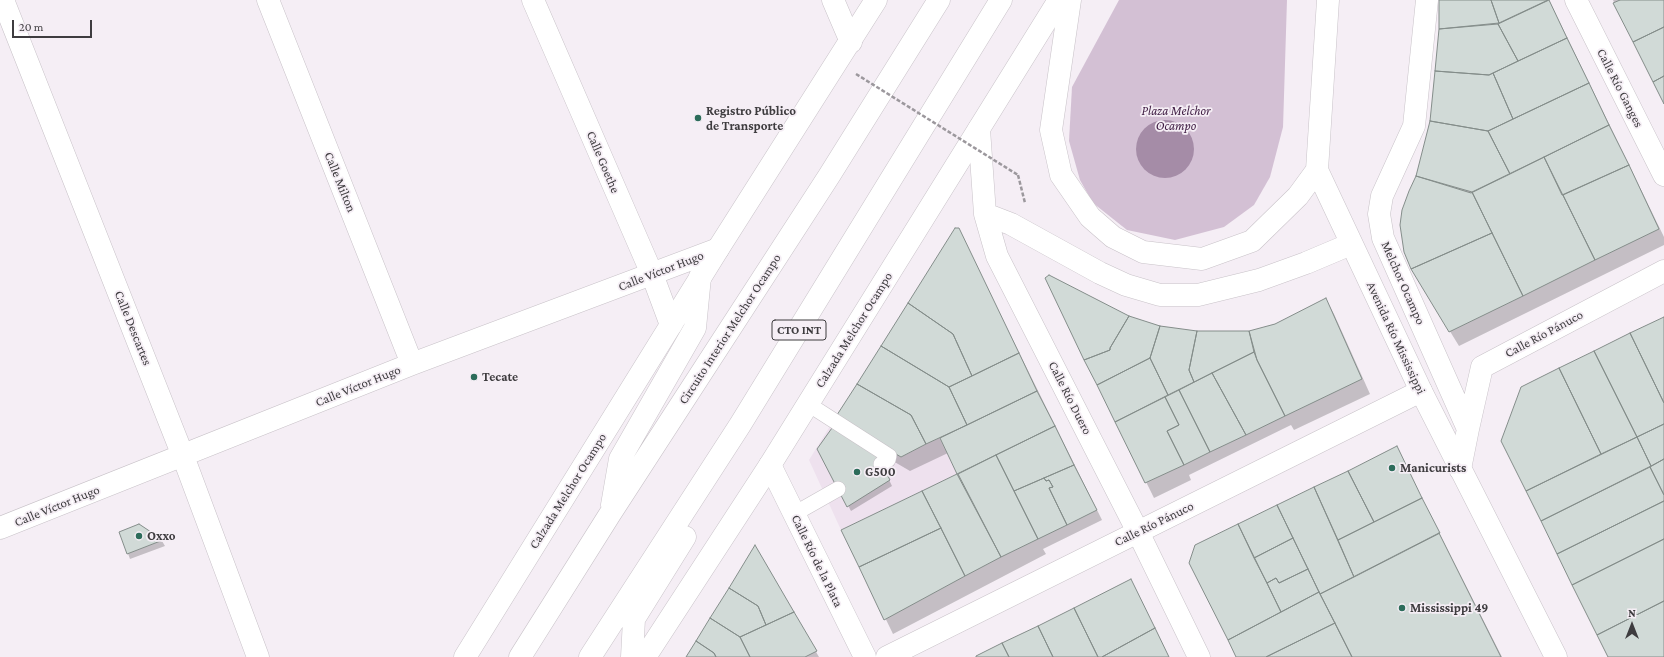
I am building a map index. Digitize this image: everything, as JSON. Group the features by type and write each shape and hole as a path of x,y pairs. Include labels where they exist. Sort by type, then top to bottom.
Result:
{"main road":[{"name":"Calle Descartes","path":"3,0 183,456 258,657"},
{"name":"Calle Milton","path":"268,0 412,364"},
{"name":"Calle Goethe","path":"533,0 652,274 671,325"},
{"path":"833,0 851,42"},
{"name":"Calzada Melchor Ocampo","path":"465,657 718,248 851,42 876,0"},
{"name":"Circuito Interior Melchor Ocampo","path":"520,657 610,514 829,176 939,0"},
{"name":"CTO INT","path":"590,657 740,426 1001,0"},
{"name":"Calzada Melchor Ocampo","path":"645,657 770,465 1059,0"},
{"path":"1070,0 1051,130 1061,175 1090,217 1113,237 1143,252 1202,259 1252,242 1298,196 1318,162"},
{"name":"Avenida Río Mississippi","path":"1328,0 1318,162 1351,244 1460,469 1556,657"},
{"name":"Melchor Ocampo","path":"1427,0 1414,126 1382,196 1379,214 1383,238 1468,430"},
{"name":"Calle Río Ganges","path":"1576,0 1664,175"},
{"name":"Calle Río Duero","path":"979,129 985,214 997,256 1138,532 1199,657"},
{"path":"985,214 1011,224 1100,273 1126,285 1160,295 1198,294 1260,280 1351,244"},
{"name":"Calle Víctor Hugo","path":"0,528 412,364 718,248"},
{"name":"Calle Río Pánuco","path":"1468,430 1482,367 1664,271"},
{"path":"610,514 620,459 695,328 700,277"},
{"name":"Calle Río Pánuco","path":"888,657 1422,391"},
{"path":"1460,469 1468,430"},
{"name":"Calle Río de la Plata","path":"770,465 865,657"},
{"path":"632,657 634,619 687,535 695,494"}],"lane":[{"path":"808,404 889,456 888,460 881,464"},
{"path":"794,514 838,489"}],"path":[{"path":"856,74 1018,175"}],"shaded area":[{"path":"1159,120 1171,120 1186,128 1194,143 1194,155 1186,170 1171,178 1159,178 1144,170 1136,155 1136,143 1144,128"},
{"path":"835,418 901,457 939,438 957,474 841,530 809,460"}],"green space":[{"name":"Plaza Melchor Ocampo","path":"1119,0 1287,0 1283,127 1270,177 1254,205 1224,227 1175,240 1127,230 1093,203 1080,180 1069,141 1072,87"}],"building":[{"path":"1439,0 1491,0 1499,23 1439,29"},
{"path":"1491,0 1548,0 1499,23"},
{"path":"1549,0 1567,38 1518,61 1498,24"},
{"path":"1620,0 1664,0 1664,27 1633,42 1613,3"},
{"path":"1498,24 1518,61 1489,75 1435,71 1439,29"},
{"path":"1664,27 1664,76 1653,82 1633,42"},
{"path":"1567,38 1589,83 1513,119 1493,73"},
{"path":"1435,71 1489,75 1493,73 1513,119 1488,131 1430,121"},
{"path":"1664,76 1664,104 1653,82"},
{"path":"1589,83 1609,125 1510,174 1488,131"},
{"path":"1430,121 1488,131 1510,174 1471,193 1416,176"},
{"path":"1609,125 1629,165 1562,195 1544,157"},
{"path":"1544,157 1595,260 1523,296 1472,192"},
{"path":"1629,165 1659,229 1595,260 1563,195"},
{"path":"1416,176 1472,192 1492,233 1411,269 1404,252 1400,225 1402,210"},
{"path":"955,228 959,228 1019,353 972,376 953,334 908,303"},
{"path":"1492,233 1523,296 1449,332 1411,269"},
{"path":"1049,275 1129,316 1110,350 1084,360 1045,278"},
{"path":"1326,298 1362,379 1285,416 1257,360 1249,331 1275,324"},
{"path":"908,303 953,334 972,376 949,387 881,346"},
{"path":"1129,316 1160,326 1150,358 1097,385 1084,360 1110,350"},
{"path":"1664,317 1664,403 1630,333"},
{"path":"1160,326 1197,331 1189,370 1194,382 1168,395 1150,358"},
{"path":"1197,331 1249,331 1254,352 1194,382 1189,370"},
{"path":"1630,333 1664,403 1664,424 1637,437 1594,351"},
{"path":"881,346 949,387 967,425 926,444 911,415 857,384"},
{"path":"1594,351 1637,437 1601,454 1559,368"},
{"path":"1254,352 1285,416 1246,435 1212,373"},
{"path":"1019,353 1037,391 967,425 949,387"},
{"path":"1150,358 1168,395 1115,422 1097,385"},
{"path":"1559,368 1601,454 1526,491 1501,441 1521,387"},
{"path":"1212,373 1246,435 1210,452 1179,390"},
{"path":"857,384 911,415 926,444 901,457 835,418"},
{"path":"1179,390 1210,452 1184,465 1167,431 1179,425 1165,397"},
{"path":"1037,391 1055,426 957,474 940,438"},
{"path":"1165,397 1179,425 1167,431 1184,465 1145,483 1115,422"},
{"path":"1664,424 1664,459 1651,466 1637,437"},
{"path":"1055,426 1074,465 1014,491 996,455"},
{"name":"G500","path":"832,428 877,455 890,480 847,507 817,449"},
{"path":"1637,437 1651,466 1541,521 1526,491"},
{"path":"1397,446 1422,498 1374,522 1348,471"},
{"path":"996,455 1038,539 1001,557 958,474"},
{"path":"1664,459 1664,495 1650,467"},
{"path":"1074,465 1097,510 1067,525 1049,488 1053,487 1049,480 1046,481 1044,478"},
{"path":"1650,467 1664,495 1664,501 1557,554 1541,521"},
{"path":"1348,471 1374,522 1338,540 1314,487"},
{"path":"957,474 1001,557 965,576 922,491"},
{"path":"1044,478 1046,481 1049,480 1053,487 1049,488 1067,525 1038,539 1014,491"},
{"path":"1314,487 1354,577 1320,594 1277,505"},
{"path":"922,491 941,528 859,567 841,530"},
{"path":"1422,498 1440,533 1354,577 1338,540"},
{"path":"1664,501 1664,539 1572,585 1557,554"},
{"path":"1277,505 1293,538 1254,558 1238,524"},
{"name":"Oxxo","path":"139,524 163,540 127,554 119,532"},
{"path":"1238,524 1281,612 1228,640 1189,563 1195,545"},
{"path":"941,528 965,576 884,620 859,567"},
{"name":"Mississippi 49","path":"1439,533 1501,657 1352,657 1320,594"},
{"path":"1293,538 1308,569 1279,583 1276,578 1267,583 1254,558"},
{"path":"1664,539 1664,601 1597,635 1572,585"},
{"path":"755,545 794,612 766,625 758,606 729,588"},
{"path":"1308,569 1319,592 1281,612 1267,583 1276,578 1279,583"},
{"path":"1131,579 1155,628 1102,657 1098,657 1074,608"},
{"path":"729,588 758,606 766,625 740,637 710,618"},
{"path":"1319,592 1335,623 1266,657 1236,657 1228,640"},
{"path":"1664,601 1664,657 1608,657 1597,635"},
{"path":"1074,608 1098,657 1053,657 1038,626"},
{"path":"794,612 817,651 805,657 750,657 740,637"},
{"path":"710,618 740,637 750,657 716,657 714,653 696,641"},
{"path":"1335,623 1352,657 1266,657"},
{"path":"1038,626 1053,657 1009,657 1002,643"},
{"path":"1155,628 1169,657 1102,657"},
{"path":"696,641 714,653 716,657 686,657"},
{"path":"1002,643 1009,657 976,657 976,656"}],"place":[{"name":"Registro Público de Transporte","path":"698,118"},
{"name":"Tecate","path":"474,377"},
{"name":"Manicurists","path":"1392,468"},
{"name":"G500","path":"857,472"},
{"name":"Oxxo","path":"139,536"},
{"name":"Mississippi 49","path":"1402,608"}]}
